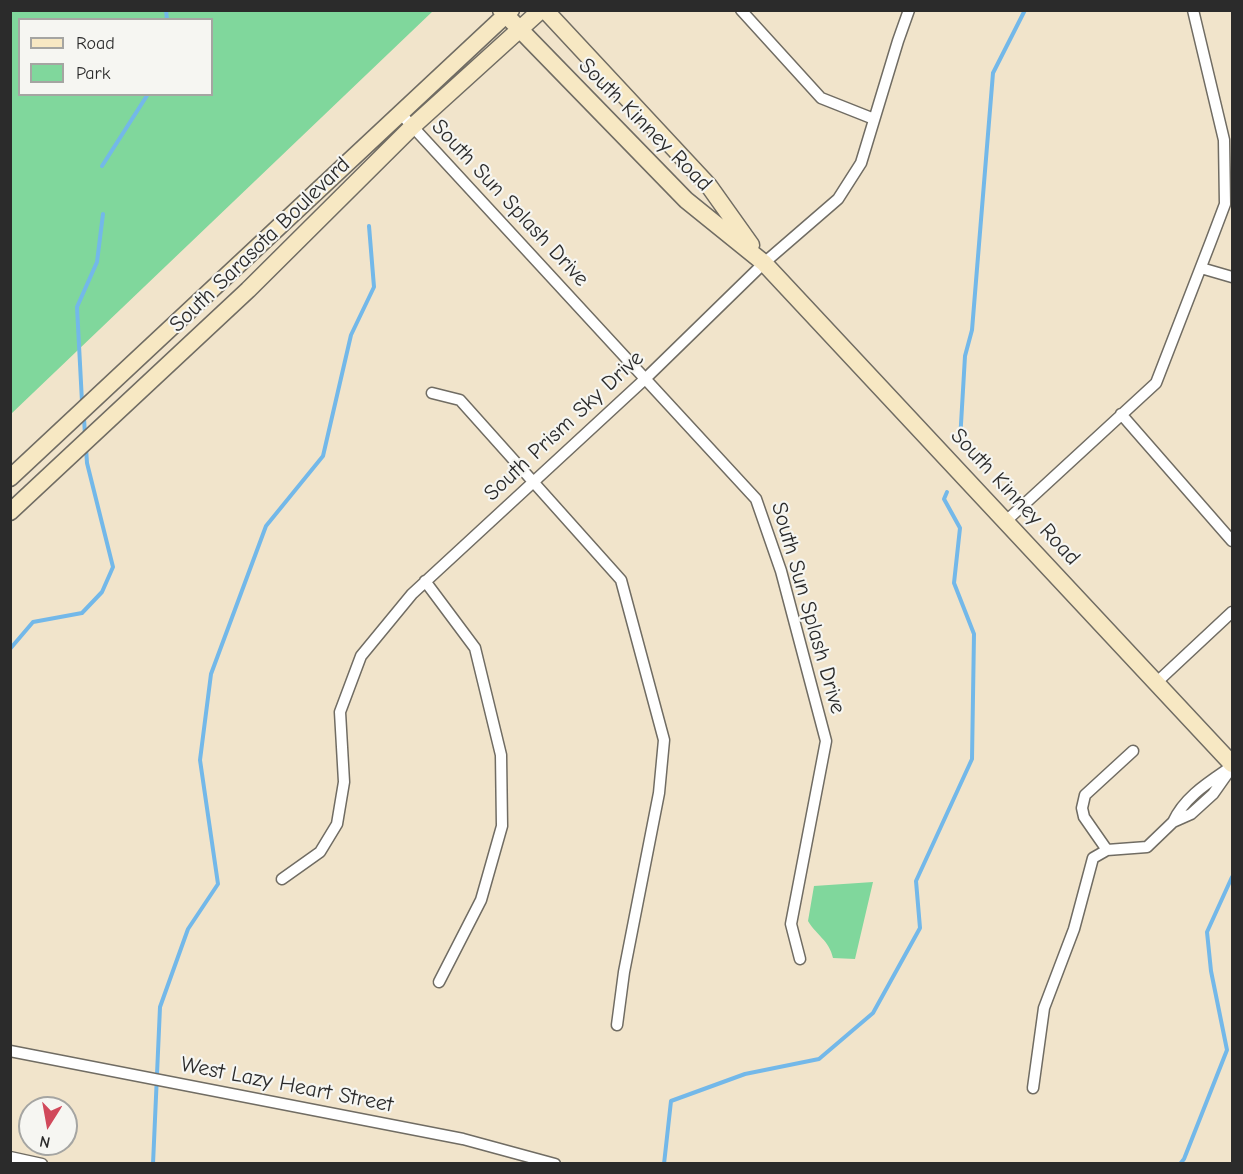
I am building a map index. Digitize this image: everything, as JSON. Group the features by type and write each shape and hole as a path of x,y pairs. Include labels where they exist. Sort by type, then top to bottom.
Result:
{"street":[{"name":"South Sarasota Boulevard","path":"10,478 407,120 543,10"},
{"name":"South Kinney Road","path":"543,10 709,186 764,263 1233,766"},
{"path":"741,10 821,98 874,119"},
{"name":"South Prism Sky Drive","path":"282,879 320,852 337,824 344,782 340,712 361,657 425,581 645,379 764,263 838,199 861,163 909,10"},
{"path":"1006,521 1156,382 1225,204 1228,140 1193,10"},
{"name":"South Sarasota Boulevard","path":"10,512 248,290 506,12"},
{"name":"South Kinney Road","path":"506,12 519,29 686,200 764,263"},
{"name":"South Sun Splash Drive","path":"407,120 756,499 781,571 826,741 791,924 801,959"},
{"path":"1201,268 1233,277"},
{"path":"432,393 460,399 621,580 664,740 659,793 624,972 617,1025"},
{"path":"1121,414 1233,541"},
{"path":"425,581 475,648 501,755 502,826 481,900 439,982"},
{"path":"1157,682 1233,612"},
{"path":"1107,850 1084,817 1082,808 1085,795 1132,751"},
{"path":"1033,1088 1044,1008 1074,929 1094,858 1107,850 1147,847 1173,822 1179,808 1202,786 1233,766"},
{"name":"West Lazy Heart Street","path":"10,1051 463,1139 555,1164"},
{"path":"10,1157 42,1164"}],"green space":[{"path":"11,10 433,11 11,414"},
{"path":"873,882 855,959 833,958 826,942 808,921 814,886"}],"waterway":[{"path":"166,10 167,18"},
{"path":"960,441 965,356 972,330 993,73 1025,10"},
{"path":"102,166 147,96"},
{"path":"82,402 77,307 97,262 103,214"},
{"path":"153,1164 160,1007 188,929 218,884 200,760 211,674 266,526 323,456 351,335 374,287 369,226"},
{"path":"84,418 85,435"},
{"path":"10,649 33,622 82,613 102,592 113,567 87,463 86,448"},
{"path":"664,1164 671,1101 745,1074 819,1059 873,1013 920,928 916,881 972,759 974,634 954,583 960,528 944,499 947,492"},
{"path":"1180,1164 1227,1050 1211,971 1207,932 1232,877"}]}
